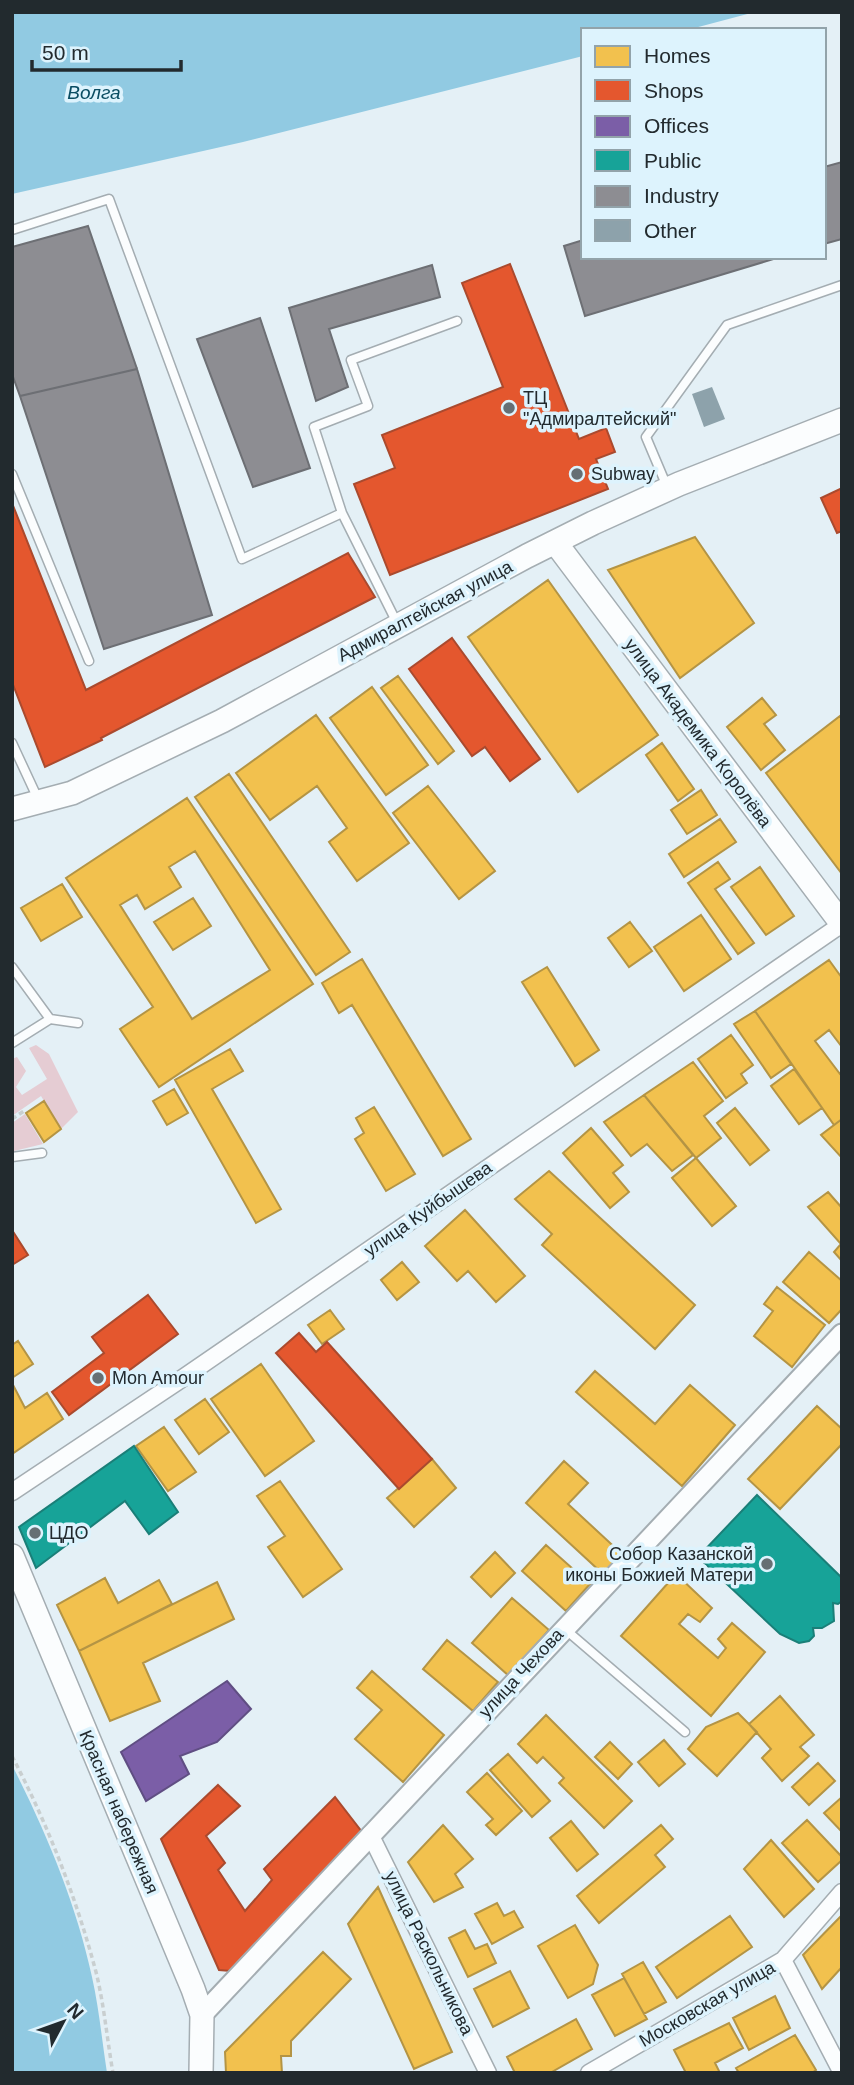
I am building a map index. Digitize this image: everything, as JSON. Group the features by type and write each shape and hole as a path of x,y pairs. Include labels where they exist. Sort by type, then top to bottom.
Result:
{"main road":[{"name":"Адмиралтейская улица","path":"12,810 72,793 222,722 555,542 668,489 842,420"},
{"name":"улица Академика Королёва","path":"555,542 842,924"},
{"name":"Красная набережная","path":"12,1556 202,2015 201,2073"}],"street":[{"name":"улица Куйбышева","path":"12,1492 842,924"},
{"name":"улица Чехова","path":"202,2015 842,1334"},
{"name":"улица Раскольникова","path":"370,1834 488,2073"},
{"name":"Московская улица","path":"589,2073 783,1960 842,1892"},
{"path":"783,1960 842,2073"}],"lane":[{"path":"12,230 109,199 243,559 342,513"},
{"path":"668,489 646,437 727,325 842,285"},
{"path":"398,626 342,513 314,427 368,406 351,360 457,321"},
{"path":"12,474 89,661"},
{"path":"12,743 39,802"},
{"path":"12,967 50,1019"},
{"path":"12,1043 50,1019 78,1023"},
{"path":"12,1157 42,1153"},
{"path":"563,1628 685,1732"}],"path":[{"path":"12,1119 24,1111"},
{"path":"12,1756 37,1805 68,1883 96,1973 113,2073"}],"shaded area":[{"path":"36,1045 49,1054 78,1112 61,1129 41,1096 12,1116 12,1059 17,1057 26,1071 16,1087 22,1095 47,1079 29,1048"},
{"path":"25,1114 43,1144 14,1151 12,1123"}],"water":[{"name":"Волга","path":"12,12 755,12 695,28 581,28 581,57 243,142 12,194"},
{"path":"12,1765 48,1842 78,1922 94,1989 107,2073 12,2073"}],"building: Homes":[{"path":"695,537 754,623 680,678 608,570"},
{"path":"548,580 658,735 578,792 468,637"},
{"path":"398,676 454,751 438,764 381,688"},
{"path":"372,687 428,765 386,795 330,718"},
{"path":"762,698 776,715 764,724 785,750 761,770 727,727"},
{"path":"316,715 409,843 357,881 329,842 347,828 317,786 270,820 236,773"},
{"path":"840,716 842,719 842,874 766,773"},
{"path":"662,743 694,789 678,801 646,755"},
{"path":"229,774 350,952 316,975 195,797"},
{"path":"428,786 495,871 459,899 393,813"},
{"path":"701,790 717,815 687,834 671,810"},
{"path":"187,798 313,984 159,1087 120,1029 153,1007 66,878","holes":["195,851 270,970 192,1019 120,905 137,895 145,909 181,887 169,867"]},
{"path":"720,819 736,842 684,877 669,854"},
{"path":"718,862 730,879 715,889 754,943 738,954 688,883"},
{"path":"760,867 794,916 766,935 731,887"},
{"path":"62,884 82,917 41,941 21,908"},
{"path":"193,898 211,926 173,950 154,922"},
{"path":"701,915 731,959 684,991 654,947"},
{"path":"630,922 652,951 629,967 608,938"},
{"path":"362,959 471,1139 443,1156 352,1005 339,1013 322,983"},
{"path":"829,960 842,978 842,1047 829,1030 815,1041 840,1074 842,1073 842,1119 834,1125 755,1011"},
{"path":"547,967 599,1050 575,1066 522,982"},
{"path":"755,1011 791,1064 771,1078 734,1024"},
{"path":"731,1035 753,1065 741,1074 747,1083 726,1098 698,1059"},
{"path":"230,1049 243,1071 212,1089 281,1209 256,1223 175,1080"},
{"path":"693,1062 723,1101 704,1116 721,1138 696,1158 644,1095"},
{"path":"794,1069 822,1108 799,1124 771,1086"},
{"path":"174,1089 188,1113 167,1125 153,1101"},
{"path":"644,1095 693,1155 672,1171 647,1144 631,1156 604,1122"},
{"path":"44,1101 61,1129 44,1142 26,1113"},
{"path":"374,1107 415,1174 386,1191 355,1139 364,1133 356,1118"},
{"path":"735,1108 769,1150 750,1165 717,1123"},
{"path":"842,1119 842,1158 821,1135"},
{"path":"591,1128 623,1165 613,1173 629,1192 610,1208 563,1153"},
{"path":"696,1158 736,1206 712,1226 672,1178"},
{"path":"549,1171 695,1305 655,1349 542,1245 552,1234 515,1199"},
{"path":"828,1192 842,1208 842,1261 834,1252 841,1244 808,1207"},
{"path":"465,1210 525,1276 496,1302 468,1271 457,1281 425,1246"},
{"path":"809,1252 842,1281 842,1309 829,1323 783,1282"},
{"path":"402,1262 419,1282 397,1300 381,1280"},
{"path":"777,1287 825,1325 792,1367 754,1336 773,1311 764,1304"},
{"path":"330,1310 344,1329 322,1344 308,1325"},
{"path":"18,1341 33,1364 12,1378 12,1345"},
{"path":"261,1364 314,1441 265,1476 211,1399"},
{"path":"595,1371 655,1424 690,1385 735,1425 682,1486 576,1392"},
{"path":"12,1383 25,1408 47,1393 63,1419 12,1454"},
{"path":"205,1399 229,1432 199,1454 175,1420"},
{"path":"817,1406 842,1429 842,1444 780,1509 748,1479"},
{"path":"164,1427 196,1472 168,1491 136,1446"},
{"path":"432,1459 456,1488 414,1527 387,1498"},
{"path":"564,1461 588,1483 568,1504 622,1554 603,1574 526,1503"},
{"path":"280,1481 342,1569 303,1597 268,1547 285,1536 257,1496"},
{"path":"546,1545 590,1584 566,1611 522,1571"},
{"path":"495,1552 515,1573 491,1597 471,1577"},
{"path":"676,1574 712,1608 700,1622 688,1614 679,1624 718,1658 726,1648 718,1639 732,1623 765,1652 711,1716 621,1636"},
{"path":"105,1578 118,1603 159,1580 172,1604 79,1651 57,1605"},
{"path":"217,1582 234,1619 143,1663 160,1701 110,1721 79,1651"},
{"path":"512,1598 549,1630 509,1676 472,1643"},
{"path":"447,1640 498,1682 473,1711 423,1669"},
{"path":"372,1671 444,1735 403,1782 355,1739 382,1710 357,1688"},
{"path":"780,1696 814,1735 800,1747 809,1756 782,1781 762,1758 771,1749 749,1724"},
{"path":"738,1713 757,1732 717,1776 688,1749 706,1727"},
{"path":"546,1715 632,1801 604,1828 559,1783 564,1778 543,1757 537,1763 518,1744"},
{"path":"664,1740 685,1764 659,1786 638,1762"},
{"path":"610,1742 632,1764 618,1779 595,1757"},
{"path":"508,1754 550,1801 532,1817 490,1770"},
{"path":"818,1763 835,1781 809,1805 792,1787"},
{"path":"487,1773 522,1811 496,1835 486,1825 493,1819 467,1792"},
{"path":"842,1797 842,1832 824,1813"},
{"path":"807,1820 842,1857 818,1882 782,1843"},
{"path":"571,1821 598,1854 577,1871 550,1838"},
{"path":"443,1825 473,1859 455,1874 463,1887 434,1902 408,1862"},
{"path":"661,1825 673,1839 655,1855 665,1867 599,1923 577,1896"},
{"path":"771,1840 814,1889 784,1917 744,1869"},
{"path":"378,1887 452,2052 414,2069 348,1924"},
{"path":"497,1903 504,1916 514,1911 523,1927 492,1944 475,1914"},
{"path":"842,1915 842,1967 822,1989 803,1955"},
{"path":"730,1916 752,1947 677,1998 656,1967"},
{"path":"575,1925 598,1965 593,1984 568,1998 538,1946"},
{"path":"465,1930 475,1949 487,1944 496,1963 468,1977 449,1938"},
{"path":"323,1952 351,1979 291,2041 291,2056 281,2056 282,2073 226,2073 225,2052"},
{"path":"643,1962 666,2002 644,2014 622,1974"},
{"path":"510,1971 529,2008 493,2027 474,1989"},
{"path":"624,1978 647,2019 615,2036 592,1995"},
{"path":"775,1996 790,2028 749,2050 733,2018"},
{"path":"576,2019 592,2049 550,2073 515,2073 507,2057"},
{"path":"729,2023 743,2048 715,2063 720,2073 686,2073 674,2050"},
{"path":"795,2035 816,2070 812,2073 739,2073 736,2068"}],"building: Shops":[{"name":"ТЦ \"Адмиралтейский\"","path":"510,264 579,439 606,428 615,452 596,459 608,489 390,575 354,484 395,468 382,435 503,387 462,283"},
{"path":"842,488 842,531 837,533 821,498"},
{"path":"12,503 86,690 348,553 375,597 101,738 102,740 45,767 12,682"},
{"path":"452,638 540,759 510,781 485,747 472,756 409,669"},
{"path":"12,1230 28,1255 12,1265"},
{"path":"148,1295 178,1334 69,1415 52,1392 104,1353 92,1337"},
{"path":"299,1333 316,1352 327,1342 432,1459 399,1489 276,1353"},
{"path":"218,1785 240,1806 206,1836 225,1863 218,1870 245,1911 272,1880 264,1869 335,1797 362,1832 231,1971 219,1970 161,1839"}],"building: Offices":[{"path":"227,1681 251,1709 217,1742 180,1756 189,1774 146,1801 121,1752"}],"building: Public":[{"path":"134,1446 178,1512 149,1534 125,1501 36,1568 19,1527"},
{"name":"Собор Казанской иконы Божией Матери","path":"757,1495 842,1578 842,1601 833,1603 834,1621 822,1628 813,1628 814,1636 809,1641 799,1643 780,1634 698,1557"}],"building: Industry":[{"path":"842,162 842,239 826,243 826,166"},
{"path":"88,226 137,369 20,396 12,374 12,247"},
{"path":"581,241 581,259 773,259 585,316 564,246"},
{"path":"432,265 440,297 329,329 348,387 316,401 289,308"},
{"path":"260,318 310,468 253,487 197,339"},
{"path":"137,369 212,615 104,649 20,396"}],"building: Other":[{"path":"712,387 725,419 704,427 692,394"}],"place":[{"name":"ТЦ \"Адмиралтейский\"","path":"509,408"},
{"name":"Subway","path":"577,474"},
{"name":"Mon Amour","path":"98,1378"},
{"name":"ЦДО","path":"35,1533"},
{"name":"Собор Казанской иконы Божией Матери","path":"767,1564"}]}
